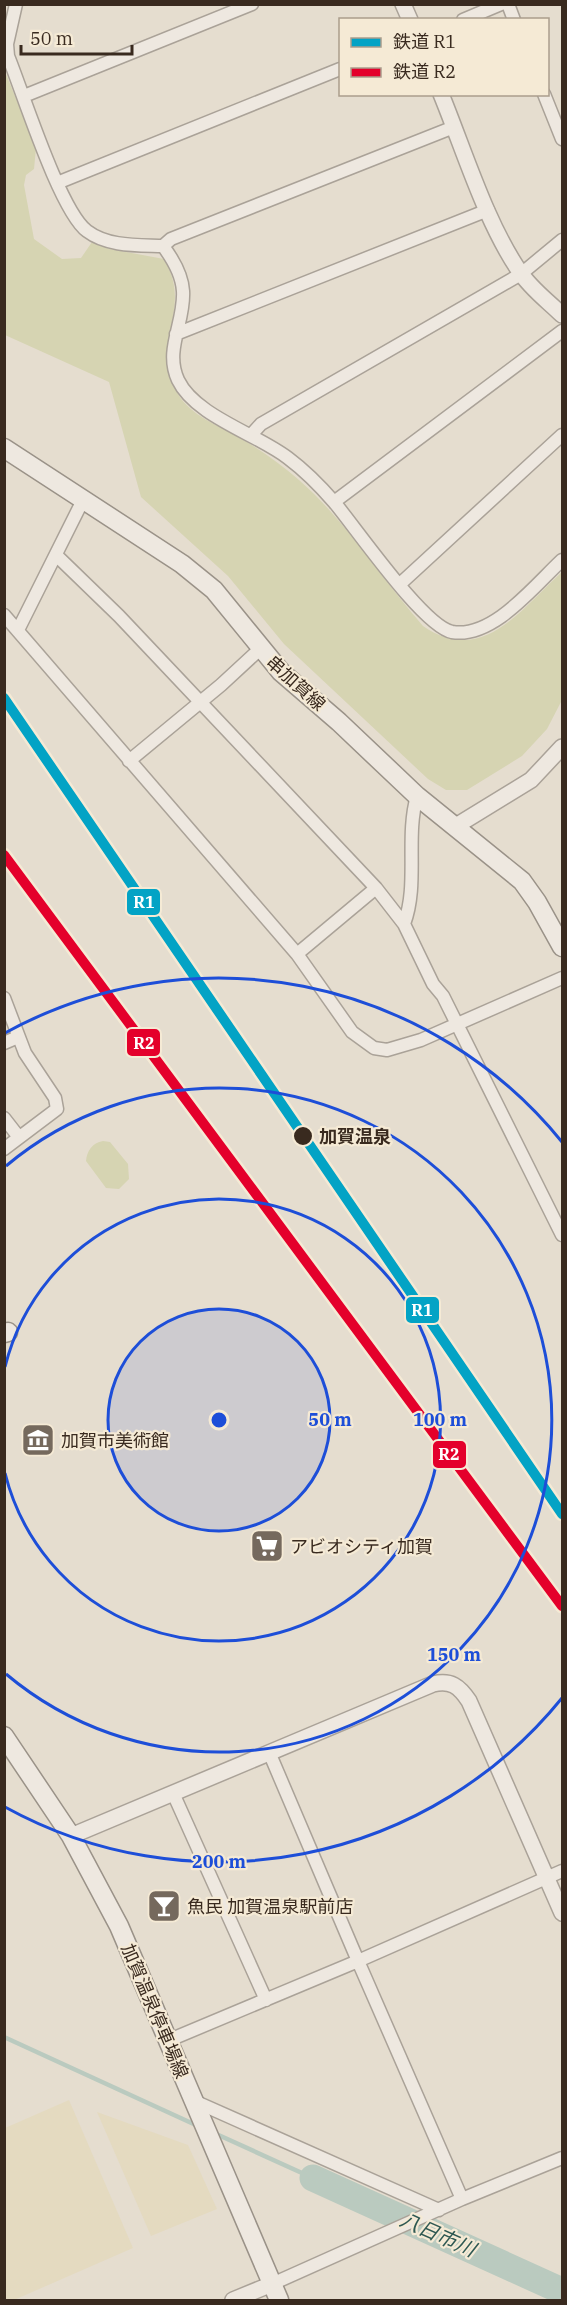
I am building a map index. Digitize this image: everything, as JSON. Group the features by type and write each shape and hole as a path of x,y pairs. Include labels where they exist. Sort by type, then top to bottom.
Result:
{"main road":[{"name":"串加賀線","path":"4,448 208,585 281,672 339,722 417,796 522,881 562,947"},
{"name":"加賀温泉停車場線","path":"4,1736 71,1836 119,1926 276,2293"}],"street":[{"path":"16,4 7,44 8,56 57,183 73,216 88,232 120,243 163,246 171,239 454,127"},
{"path":"24,96 252,4"},
{"path":"403,4 409,18"},
{"path":"468,18 501,4"},
{"path":"57,183 339,69"},
{"path":"442,96 488,210 521,274 562,315"},
{"path":"545,96 562,140"},
{"path":"176,334 488,210"},
{"path":"251,435 261,424 521,274 562,240"},
{"path":"163,246 173,260 183,290 173,363 183,389 194,401 288,458 334,502 435,625 451,632 470,632 489,625 505,615 562,560"},
{"path":"334,502 562,331"},
{"path":"400,584 562,435"},
{"path":"18,630 83,500"},
{"path":"56,555 119,616 376,888 404,924 433,984 443,996 562,1235"},
{"path":"4,615 297,954 352,1032 374,1048 387,1050 421,1040 562,978"},
{"path":"129,761 260,649"},
{"path":"456,826 531,780 562,747"},
{"path":"404,924 411,908 412,813 417,796"},
{"path":"297,954 376,888"},
{"path":"4,998 25,1053 54,1098 57,1109 18,1136 4,1149"},
{"path":"4,1043 18,1037"},
{"path":"4,1118 18,1136"},
{"path":"71,1836 433,1684 445,1682 454,1684 470,1701 562,1913"},
{"path":"268,1752 462,2199"},
{"path":"173,1793 266,2000"},
{"path":"167,2041 358,1961 562,1870"},
{"path":"195,2105 436,2212"},
{"path":"234,2301 276,2293 378,2237 562,2158"}],"shaded area":[{"path":"4,69 36,148 34,169 26,175 24,185 34,239 62,259 81,258 92,242 110,249 164,259 172,278 175,295 167,359 170,376 183,402 198,414 271,458 316,496 348,532 423,626 444,637 464,640 482,637 516,616 562,572 562,700 547,729 522,756 467,790 446,790 428,779 284,644 228,576 141,497 109,382 5,335"},
{"path":"103,1141 110,1142 128,1164 129,1179 119,1189 106,1188 86,1161 91,1148"},
{"path":"69,2100 133,2248 14,2300 5,2300 5,2128"},
{"path":"97,2112 188,2145 217,2209 151,2236"}],"waterway":[{"path":"4,2037 198,2126"},
{"path":"214,2133 313,2178"},
{"name":"八日市川","path":"313,2178 562,2291"}],"rail line":[{"name":"R1","path":"4,698 562,1514"},
{"name":"R2","path":"4,855 562,1606"}],"place":[{"name":"加賀温泉","path":"303,1136"},
{"name":"加賀市美術館","path":"38,1440"},
{"name":"アビオシティ加賀","path":"267,1546"},
{"name":"魚民 加賀温泉駅前店","path":"164,1906"}]}
